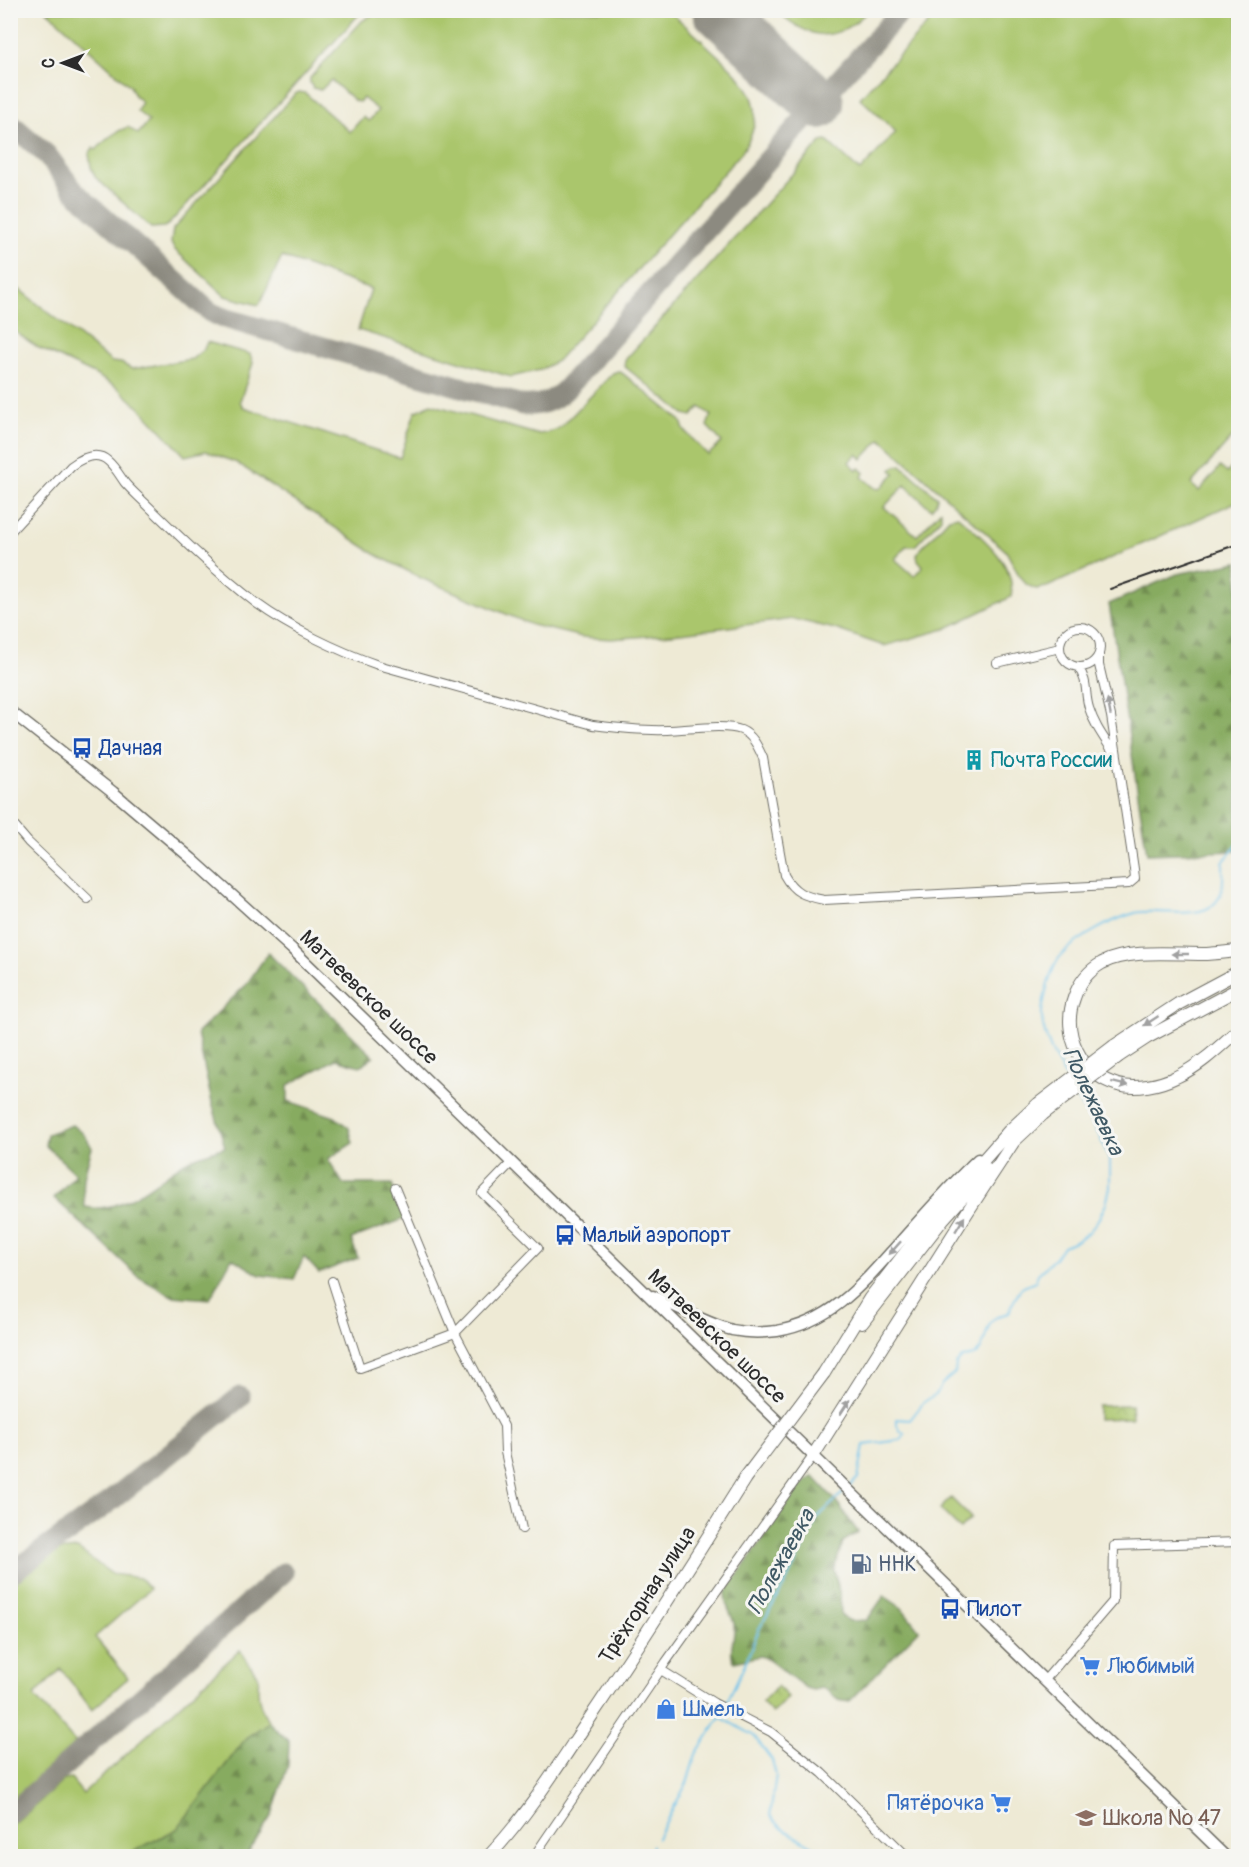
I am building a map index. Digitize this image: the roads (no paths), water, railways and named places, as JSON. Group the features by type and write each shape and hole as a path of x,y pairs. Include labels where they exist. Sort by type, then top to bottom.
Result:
{"highway":[{"path":"1239,951 1134,955 1103,963 1089,973 1077,988 1071,1006 1069,1023 1077,1051 1094,1074 1118,1085 1136,1087 1155,1085 1175,1078 1195,1067 1239,1030"},
{"path":"813,1456 1013,1135 1041,1109 1178,1004 1239,972"},
{"path":"1116,1051 1239,989"},
{"name":"Трёхгорная улица","path":"489,1857 545,1785 639,1647 744,1478 824,1373 870,1298 934,1216 1013,1135"}],"main road":[{"name":"Матвеевское шоссе","path":"10,711 113,792 292,949 1225,1857"},
{"path":"644,1292 731,1330 750,1333 771,1332 811,1322 845,1300 956,1180 1013,1135"}],"street":[{"path":"10,532 71,466 90,456 100,457 108,461 128,486 157,514 258,604 319,640 353,656 593,725 628,730 725,728 740,730 750,736 758,746 763,758 784,875 790,886 799,893 824,900 1129,884 1135,879 1118,760 1099,665 1099,640 1091,630 1073,628 1064,636 1060,648 1066,661 1078,667 1085,677 1089,707 1098,732 1118,760"},
{"path":"997,663 1060,648"},
{"path":"1078,667 1091,664 1099,653"},
{"path":"10,820 28,842 88,899"},
{"path":"332,1281 360,1368 455,1333 538,1248 482,1193 512,1162"},
{"path":"395,1188 455,1333 504,1426 505,1452 522,1529"},
{"path":"534,1857 660,1670 813,1456"},
{"path":"1044,1681 1113,1601 1114,1546 1239,1542"},
{"path":"660,1670 714,1703 771,1732 837,1787 907,1857"}],"waterway":[{"name":"Полежаевка","path":"1066,1077 1054,1056 1042,1018 1047,986 1057,961 1063,953 1082,939 1126,916 1144,912 1189,913 1209,908 1221,893 1223,862 1238,844"},
{"name":"Полежаевка","path":"849,1487 858,1478 864,1445 901,1440 905,1433 901,1432 897,1419 910,1420 924,1402 936,1395 942,1384 955,1373 956,1365 962,1358 970,1357 980,1350 991,1322 1009,1313 1021,1288 1035,1282 1038,1274 1055,1258 1063,1246 1078,1240 1090,1231 1099,1218 1110,1188 1110,1160 1099,1135 1076,1095"},
{"name":"Полежаевка","path":"725,1706 759,1629 786,1582 817,1518 845,1491"},
{"name":"Полежаевка","path":"657,1838 687,1783 696,1754 723,1712"},
{"name":"Полежаевка","path":"720,1717 754,1736 772,1760 776,1775 770,1816 783,1829 816,1848 820,1856"},
{"name":"Полежаевка","path":"650,1856 652,1846"}],"railway":[{"path":"1110,589 1238,544"}],"place":[{"name":"Дачная","path":"82,748"},
{"name":"Почта России","path":"974,760"},
{"name":"Малый аэропорт","path":"565,1235"},
{"name":"ННК","path":"861,1564"},
{"name":"Пилот","path":"950,1609"},
{"name":"Любимый","path":"1090,1666"},
{"name":"Шмель","path":"666,1709"},
{"name":"Пятёрочка","path":"1001,1803"},
{"name":"Школа № 47","path":"1086,1818"}]}
